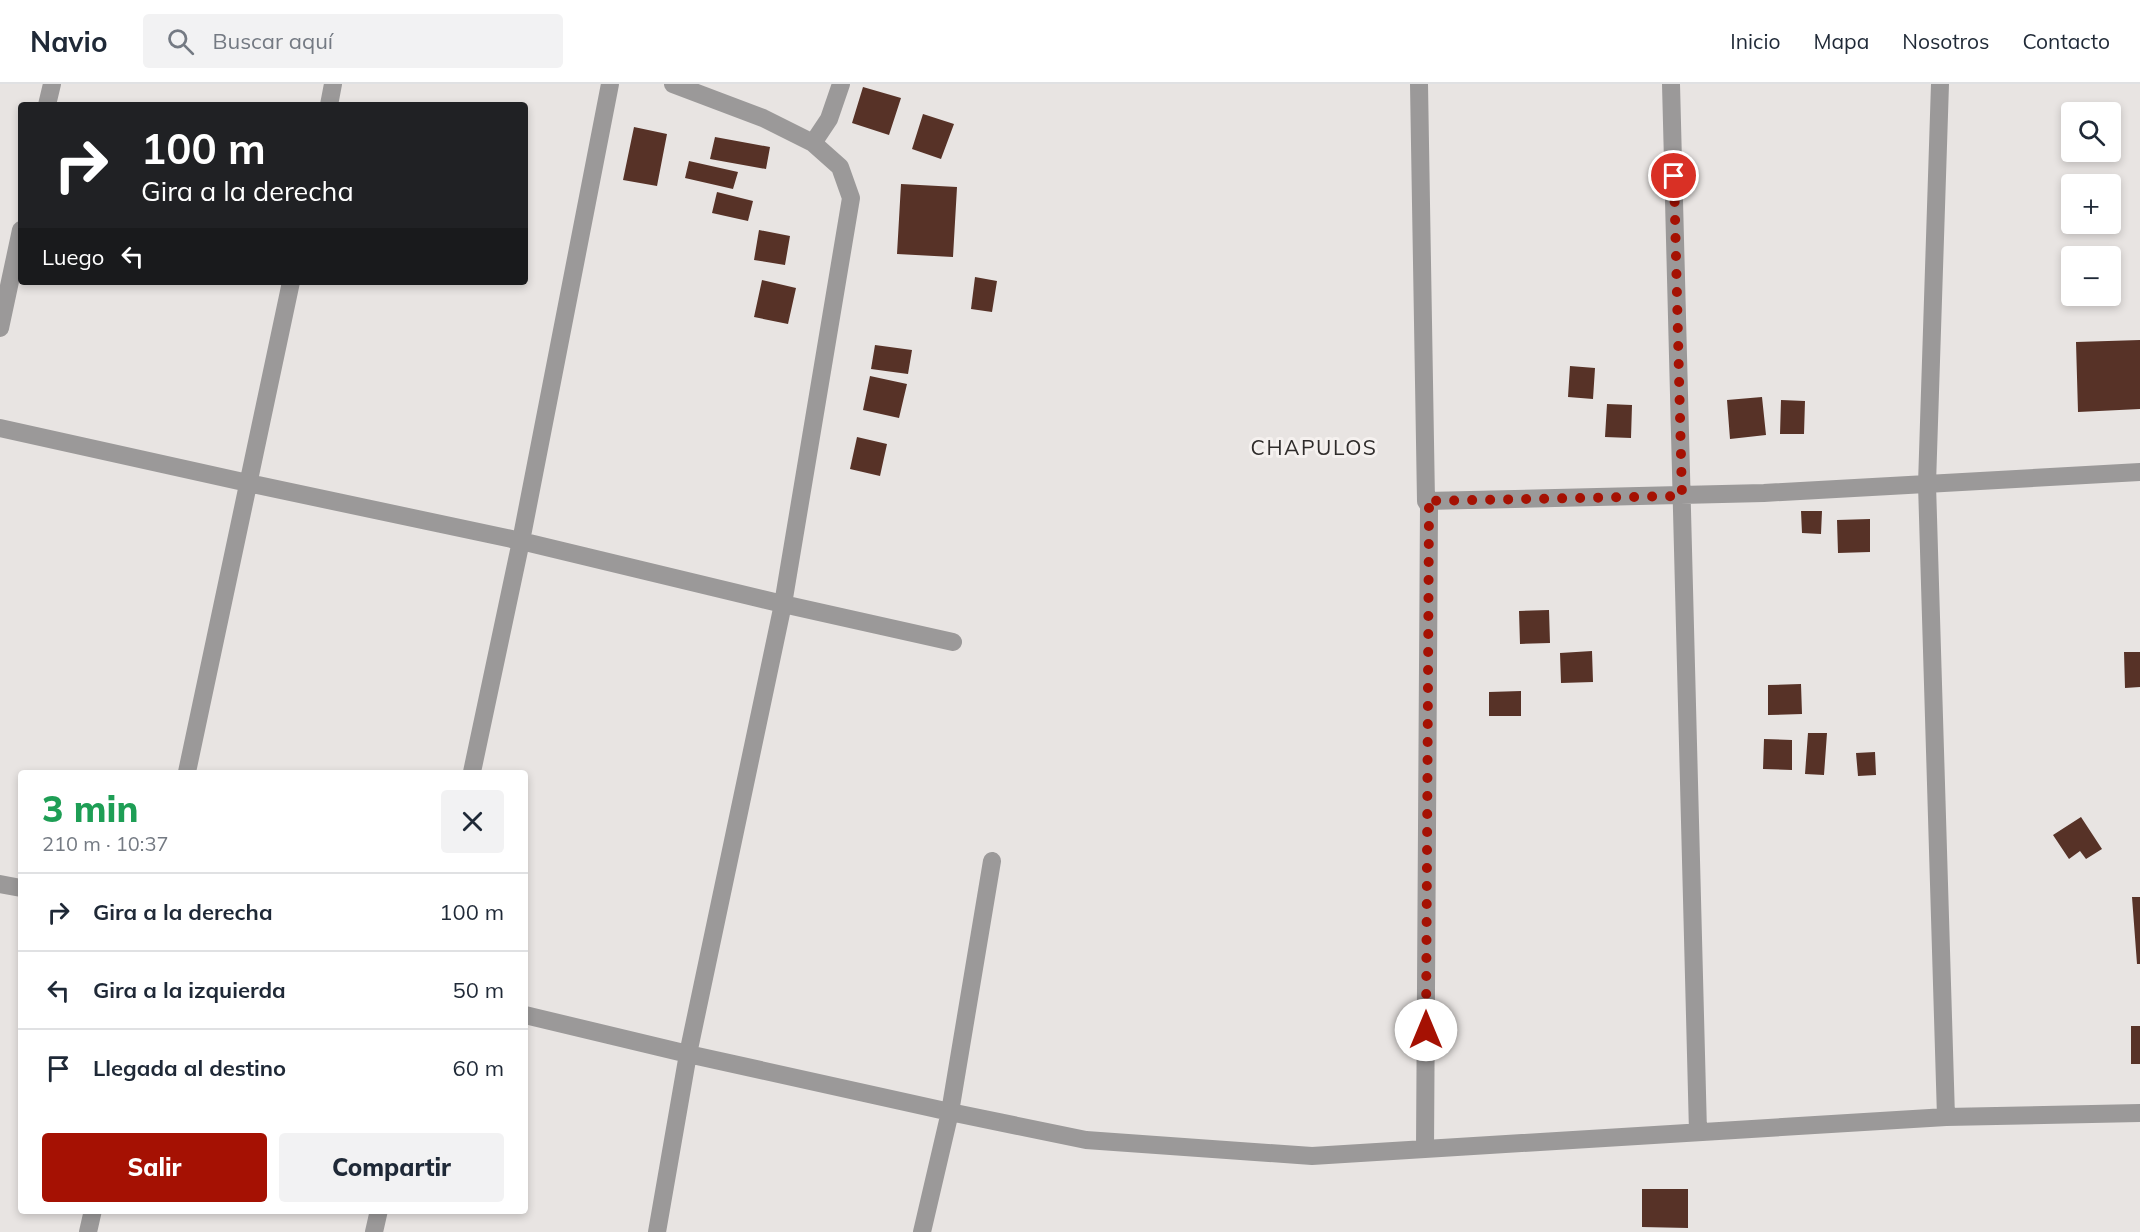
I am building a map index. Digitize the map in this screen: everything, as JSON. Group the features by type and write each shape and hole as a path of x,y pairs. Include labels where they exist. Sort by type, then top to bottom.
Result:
{"street":[{"path":"48,102 52,84"},
{"path":"330,102 333,84"},
{"path":"472,770 521,541 610,84"},
{"path":"657,1232 688,1054 783,604 850,198 840,167 813,143 763,118 673,84"},
{"path":"813,143 829,119 841,84"},
{"path":"1419,84 1426,501 1429,506 1425,1149"},
{"path":"1671,84 1698,1132"},
{"path":"1940,84 1927,484 1946,1117"},
{"path":"0,328 18,244"},
{"path":"187,770 290,285"},
{"path":"0,428 521,541 953,642"},
{"path":"1426,501 1682,496 2140,472"},
{"path":"922,1232 950,1112 992,861"},
{"path":"0,884 18,887"},
{"path":"528,1016 688,1054 1086,1140 1312,1156 1946,1117 2140,1113"},
{"path":"88,1232 92,1214"},
{"path":"374,1232 378,1214"}],"building":[{"path":"863,87 901,98 889,135 852,123"},
{"path":"923,114 954,124 941,159 912,149"},
{"path":"634,127 667,134 657,186 623,180"},
{"path":"715,137 770,147 766,169 710,159"},
{"path":"689,161 738,172 733,189 685,178"},
{"path":"901,184 957,187 953,257 897,254"},
{"path":"717,192 753,201 748,221 712,213"},
{"path":"759,230 790,236 785,265 754,260"},
{"path":"975,277 997,281 992,312 971,309"},
{"path":"762,280 796,288 788,324 754,317"},
{"path":"2140,340 2140,409 2078,412 2076,342"},
{"path":"875,345 912,350 908,374 871,369"},
{"path":"1570,366 1595,368 1593,399 1568,397"},
{"path":"870,376 907,384 899,418 863,410"},
{"path":"1762,397 1766,435 1730,439 1727,400"},
{"path":"1781,400 1805,401 1804,434 1780,434"},
{"path":"1607,404 1632,405 1631,438 1605,437"},
{"path":"857,437 887,444 880,476 850,469"},
{"path":"1801,511 1822,511 1821,534 1802,533"},
{"path":"1870,519 1870,552 1838,553 1837,520"},
{"path":"1549,610 1550,643 1520,644 1519,611"},
{"path":"1592,651 1593,682 1561,683 1560,653"},
{"path":"2124,652 2140,652 2140,687 2125,688"},
{"path":"1801,684 1802,714 1768,715 1768,685"},
{"path":"1521,691 1521,716 1489,716 1489,692"},
{"path":"1808,733 1827,733 1824,775 1805,774"},
{"path":"1764,739 1792,740 1792,770 1763,769"},
{"path":"1875,752 1876,775 1858,776 1856,753"},
{"path":"2081,817 2102,849 2086,859 2080,851 2069,859 2053,835"},
{"path":"2132,897 2140,897 2140,964 2137,964"},
{"path":"2131,1026 2140,1026 2140,1064 2131,1064"},
{"path":"1642,1189 1688,1189 1688,1228 1642,1227"}],"district":[{"name":"CHAPULOS","path":"1314,448"}],"route":[{"path":"1426,1030 1429,506 1426,501 1682,496 1674,176"}]}
